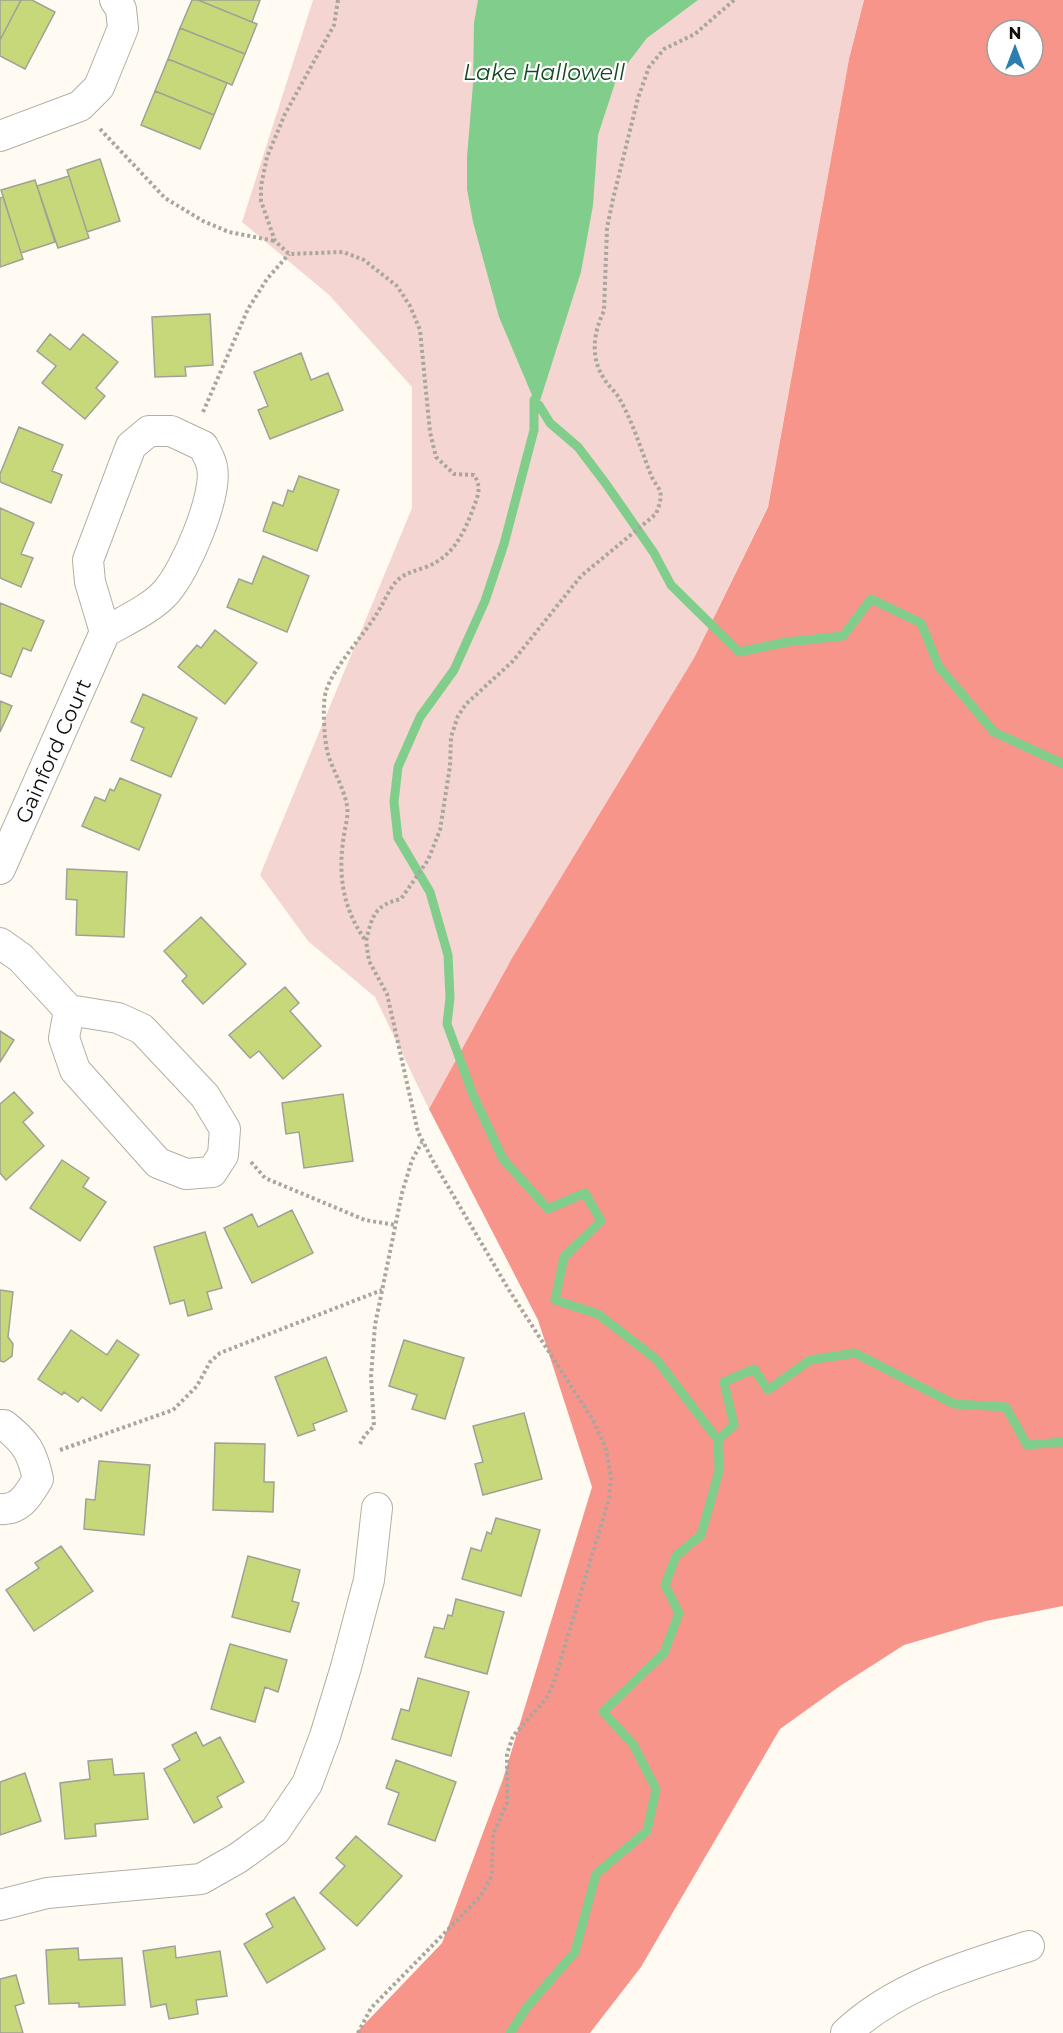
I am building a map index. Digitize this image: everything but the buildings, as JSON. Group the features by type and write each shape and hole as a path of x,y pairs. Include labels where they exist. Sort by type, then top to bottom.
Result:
{"street":[{"path":"0,136 80,106 99,87 123,28 121,9 115,0"},
{"path":"149,431 171,431 203,446 212,467 212,493 184,567 166,593 140,612 105,632 90,582 88,560 131,446 149,431"},
{"name":"Gainford Court","path":"0,870 105,632"},
{"path":"0,943 21,958 69,1010 118,1018 142,1029 206,1096 225,1129 223,1155 212,1172 186,1174 158,1164 75,1070 64,1038 69,1010"},
{"path":"0,1425 21,1438 34,1460 38,1479 25,1501 6,1510 0,1509"},
{"path":"0,1905 47,1893 201,1879 238,1858 275,1831 308,1784 325,1736 369,1580 377,1508"},
{"path":"846,2033 859,2021 918,1985 1029,1946"}],"path":[{"path":"338,0 334,25 285,114 267,157 261,186 261,201 275,241 289,254 344,252 364,260 397,286 410,306 420,330 430,432 436,457 454,474 474,475 479,483 479,494 460,540 445,557 427,567 403,575 394,584 376,615 341,663 326,690 324,708 327,753 347,806 341,853 342,885 354,925 366,941"},
{"path":"358,2033 371,2008 479,1898 492,1875 493,1834 507,1803 507,1754 513,1736 546,1699 554,1682 609,1499 611,1478 606,1449 593,1420 509,1290 432,1161 418,1132 387,994 369,961 366,941 372,919 378,910 387,902 401,899 428,860 440,830 450,766 451,737 458,716 466,704 513,661 581,576 656,514 660,501 660,490 652,477 619,397 604,380 596,365 593,346 604,310 607,228 638,98 650,67 664,49 695,34 734,0"},
{"path":"80,106 165,198 203,221 229,231 275,241"},
{"path":"191,440 248,309 267,279 289,254"},
{"path":"224,1137 252,1162 265,1178 365,1220 395,1225"},
{"path":"360,1444 364,1435 374,1426 371,1376 375,1325 395,1225 412,1160 423,1142"},
{"path":"34,1460 173,1410 196,1386 210,1362 220,1353 382,1290"}],"shaded area":[{"path":"313,0 864,0 849,59 768,506 694,658 512,958 429,1109 375,997 308,941 260,875 412,508 412,387 329,295 242,222"},
{"path":"864,0 1063,0 1063,1606 986,1621 904,1645 840,1686 780,1729 641,1967 590,2033 356,2033 442,1943 503,1779 592,1487 538,1320 429,1109 512,958 694,658 768,507 849,59"}],"water":[{"name":"Lake Hallowell","path":"478,0 698,0 647,38 617,77 598,135 593,205 581,272 539,404 541,408 534,400 499,317 473,222 467,189 474,23"}],"waterway":[{"path":"510,2033 527,2007 575,1952 596,1874 647,1831 656,1789 633,1744 603,1712 664,1653 679,1613 665,1585 676,1556 701,1535 719,1471 718,1440 656,1359 598,1314 555,1300 564,1257 601,1221 585,1193 548,1209 503,1159 473,1095 447,1024 450,998 448,955 430,892 398,838 394,802 398,767 420,717 454,670 485,601 504,544 534,430 534,400"},
{"path":"539,405 550,423 578,447 606,484 654,553 671,585 739,652 787,642 843,636 871,599 921,623 939,667 994,732 1063,764"},
{"path":"718,1440 734,1425 724,1382 754,1369 768,1390 810,1360 855,1353 954,1404 1006,1407 1027,1445 1063,1442"}]}
